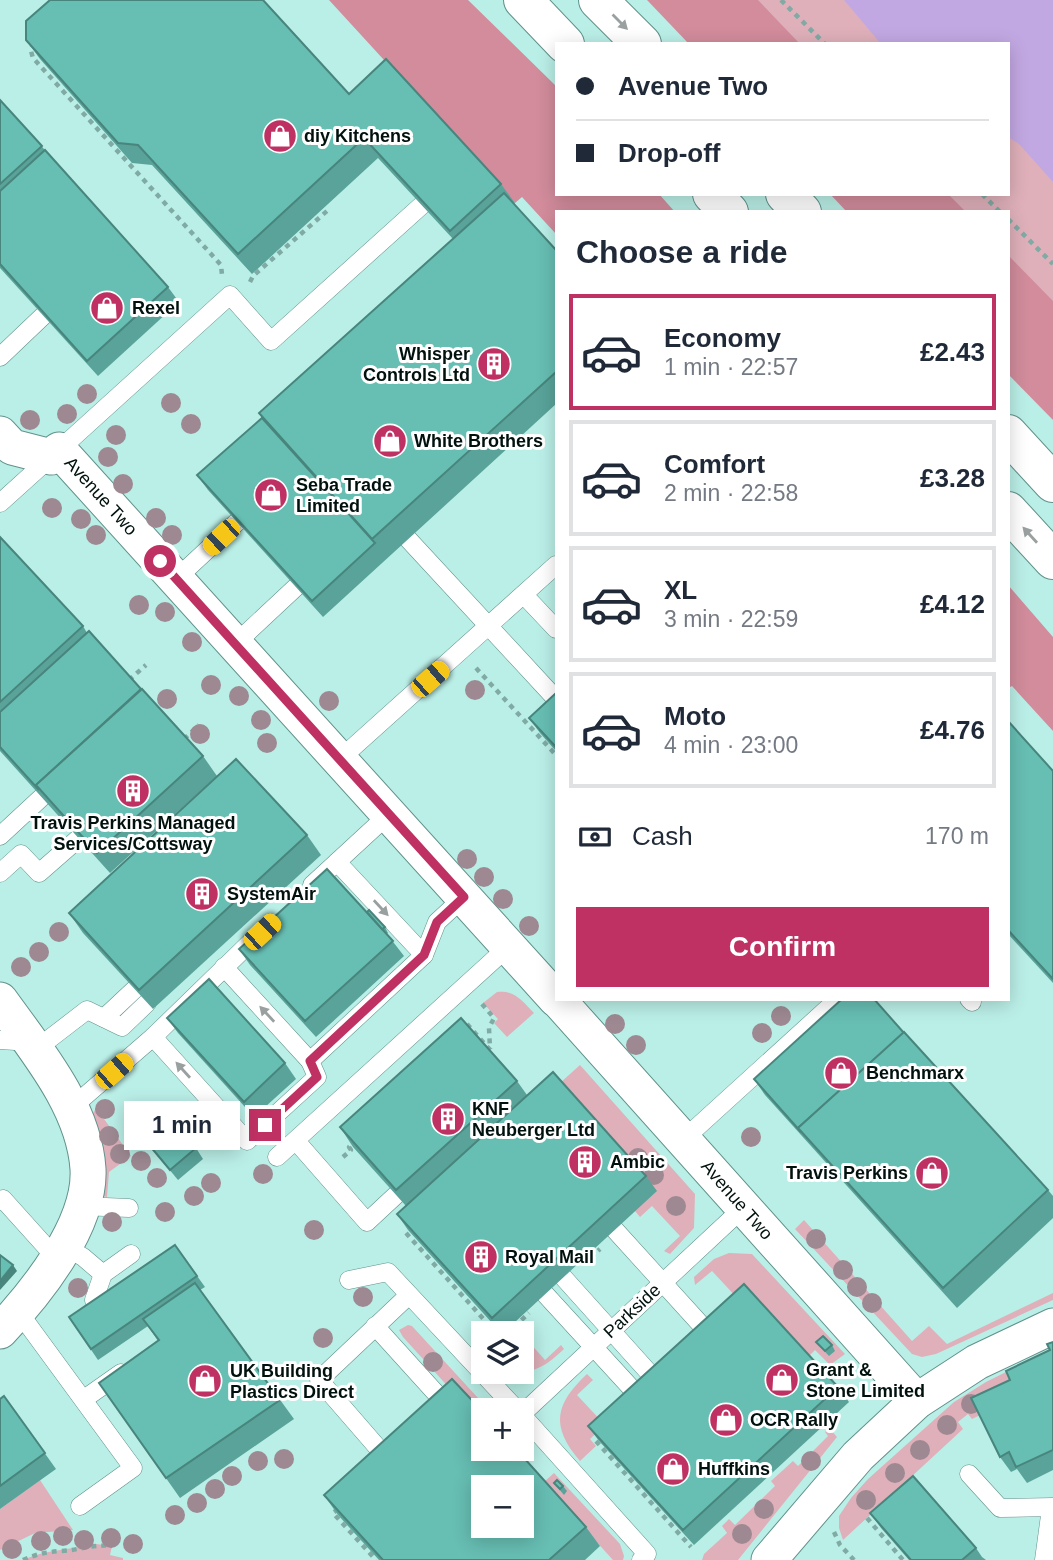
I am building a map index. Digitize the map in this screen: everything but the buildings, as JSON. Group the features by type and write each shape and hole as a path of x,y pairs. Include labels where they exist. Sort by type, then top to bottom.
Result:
{"highway":[{"path":"523,0 563,42"},
{"path":"598,0 640,42"},
{"path":"714,196 727,210"},
{"path":"787,196 800,210"},
{"path":"1010,437 1053,483"},
{"path":"1010,513 1053,560"}],"street":[{"name":"Avenue Two","path":"0,434 12,447 55,454 176,579 555,997"},
{"path":"0,1000 22,1044 70,1109 86,1154 88,1179 82,1206 60,1252 9,1321"},
{"name":"Avenue Two","path":"559,1001 917,1401"},
{"path":"769,1560 858,1456 917,1401 977,1362 1053,1326"}],"lane":[{"path":"0,503 231,302 271,341 422,205"},
{"path":"0,356 43,316"},
{"path":"176,579 237,522"},
{"path":"408,538 555,698"},
{"path":"340,759 555,566"},
{"path":"235,644 296,587"},
{"path":"524,594 555,628"},
{"path":"0,836 42,797"},
{"path":"300,897 389,814"},
{"path":"0,873 21,854 39,873 79,838"},
{"path":"337,862 424,955"},
{"path":"310,1061 424,955 437,922 464,897"},
{"path":"70,1109 153,1037 271,923"},
{"path":"277,1157 509,946"},
{"path":"153,1037 247,1141 317,1077 310,1061 224,967"},
{"path":"104,1018 135,989"},
{"path":"684,1139 836,1001"},
{"path":"22,1044 87,1010 122,1027 147,1003"},
{"path":"296,1141 368,1222 397,1195"},
{"path":"1,1199 60,1252 83,1257 103,1275"},
{"path":"82,1206 129,1208"},
{"name":"Parkside","path":"534,1404 743,1208"},
{"path":"612,1235 663,1282 713,1338"},
{"path":"94,1300 103,1275 131,1254"},
{"path":"349,1280 388,1272 506,1398"},
{"path":"569,1274 612,1331 660,1385"},
{"path":"545,1294 643,1401"},
{"path":"393,1465 318,1380 409,1295"},
{"path":"9,1321 84,1399 132,1468 80,1506"},
{"path":"375,1326 452,1410"},
{"path":"84,1399 141,1359"},
{"name":"Parkside","path":"534,1428 648,1554 641,1560"},
{"path":"969,1474 1000,1508 1052,1508 1044,1560"}],"path":[{"path":"781,0 823,42"},
{"path":"37,39 31,51 33,58 221,265 231,302"},
{"path":"984,196 998,210"},
{"path":"231,302 253,276 327,211"},
{"path":"1010,221 1053,264"},
{"path":"473,664 555,754"},
{"path":"129,680 146,665"},
{"path":"184,739 199,725"},
{"path":"460,1020 492,1052 490,1054"},
{"path":"406,1233 485,1321"},
{"path":"569,1274 612,1235"},
{"path":"521,1321 532,1310"},
{"path":"604,1432 595,1440 691,1547"},
{"path":"342,1505 333,1513 376,1560"},
{"path":"867,1518 903,1560"},
{"path":"23,1560 45,1551 61,1551 96,1544 112,1546"}],"shaded area":[{"path":"329,0 468,0 555,85 555,196 661,196 673,210 555,210 555,233 522,197 515,203"},
{"path":"647,0 758,0 798,42 687,42"},
{"path":"653,0 1053,0 1053,406 1010,362 1010,210 860,210 847,196 1010,196 1010,42 694,42"},
{"path":"844,0 1053,0 1053,182 1019,144 1010,138 1010,42 879,42"},
{"path":"832,196 950,196 964,210 845,210"},
{"path":"1010,257 1053,301 1053,420 1010,376"},
{"path":"1010,587 1053,637 1053,731 1012,686 1010,687"},
{"path":"497,992 513,995 534,1013 507,1037 494,1023 498,1019 483,1003"},
{"path":"580,1065 695,1194 694,1228 670,1254 664,1251 680,1236 652,1206 640,1217 635,1211 560,1083"},
{"path":"96,1108 131,1156 109,1172 107,1197 99,1195 91,1117"},
{"path":"804,1220 912,1341 929,1326 947,1344 1053,1293 1053,1300 936,1354 922,1357 912,1354 795,1229"},
{"path":"729,1253 752,1254 845,1354 830,1365 815,1350 808,1357 739,1300 712,1271 695,1285 694,1277 714,1259"},
{"path":"408,1325 412,1326 478,1398 471,1398 471,1408 462,1402 399,1330"},
{"path":"561,1345 564,1349 534,1369 534,1348 545,1360"},
{"path":"1052,1349 1021,1395 972,1419 968,1414 958,1422 963,1429 843,1540 839,1516 868,1479 954,1402 986,1382"},
{"path":"587,1374 593,1380 577,1395 605,1425 590,1439 596,1446 580,1461 564,1437 560,1416 568,1395"},
{"path":"829,1428 837,1437 738,1560 702,1560 704,1554 727,1533 722,1526 729,1519 735,1525 775,1486 771,1481 793,1461 798,1466 828,1436 825,1432"},
{"path":"554,1473 620,1544 623,1560 613,1560 543,1483"},
{"path":"40,1480 73,1530 35,1533 0,1550 0,1509"},
{"path":"96,1544 112,1546 110,1555 123,1560 23,1560 50,1552"}],"place":[{"name":"diy Kitchens","path":"280,136"},
{"name":"Rexel","path":"107,308"},
{"name":"Whisper Controls Ltd","path":"494,364"},
{"name":"White Brothers","path":"390,441"},
{"name":"Seba Trade Limited","path":"271,495"},
{"name":"Travis Perkins Managed Services/Cottsway","path":"133,791"},
{"name":"SystemAir","path":"202,894"},
{"name":"Benchmarx","path":"841,1073"},
{"name":"KNF Neuberger Ltd","path":"448,1119"},
{"name":"Ambic","path":"585,1162"},
{"name":"Travis Perkins","path":"932,1173"},
{"name":"Royal Mail","path":"481,1257"},
{"name":"Grant & Stone Limited","path":"782,1380"},
{"name":"UK Building Plastics Direct","path":"205,1381"},
{"name":"OCR Rally","path":"726,1420"},
{"name":"Huffkins","path":"673,1469"}],"route":[{"path":"160,561 464,897 437,922 424,955 310,1061 317,1077 265,1125"}]}
